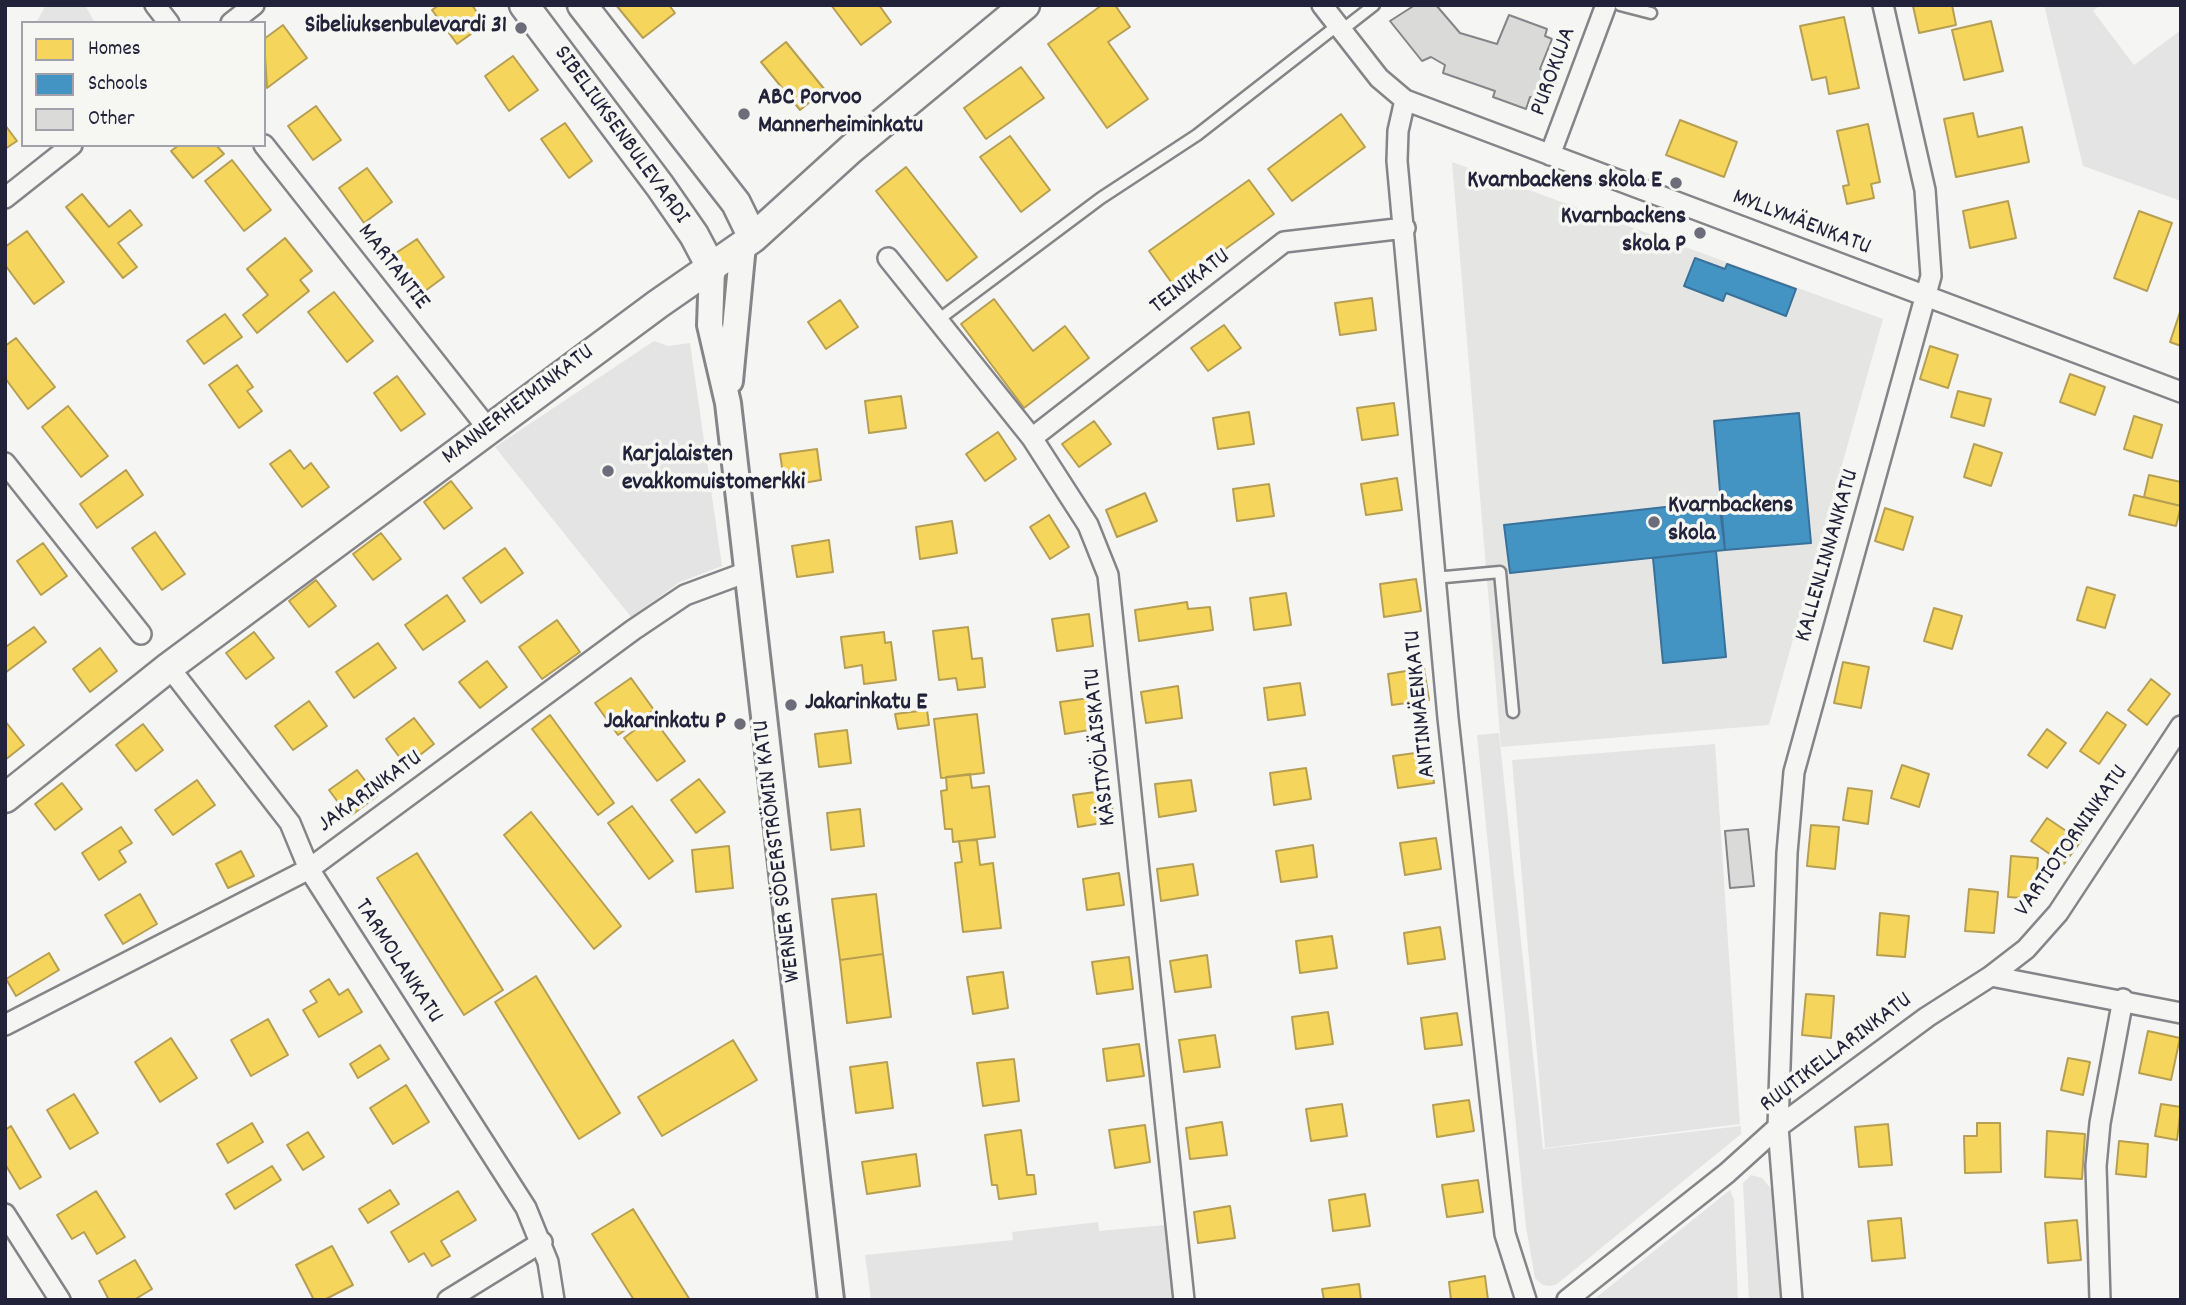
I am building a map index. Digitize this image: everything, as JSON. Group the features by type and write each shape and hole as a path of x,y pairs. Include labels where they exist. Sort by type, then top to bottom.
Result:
{"main road":[{"name":"SIBELIUKSENBULEVARDI","path":"524,5 660,186 694,236 712,269"},
{"name":"SIBELIUKSENBULEVARDI","path":"582,5 736,203 748,242"},
{"name":"MANNERHEIMINKATU","path":"5,798 169,667 617,333 748,242 850,149 1025,5"}],"street":[{"path":"155,5 167,21"},
{"path":"234,21 254,5"},
{"path":"1322,5 1385,85 1405,100"},
{"name":"PUROKUJA","path":"1550,155 1606,5"},
{"name":"KALLENLINNANKATU","path":"1792,1300 1778,1127 1787,853 1794,772 1926,297 1931,265 1925,190 1883,5"},
{"name":"MYLLYMÄENKATU","path":"1405,100 2181,392"},
{"name":"ANTINMÄENKATU","path":"1405,100 1398,131 1397,161 1434,578 1506,1234 1526,1300"},
{"path":"5,198 69,147"},
{"name":"MARTANTIE","path":"266,147 482,421"},
{"name":"TEINIKATU","path":"1032,439 1284,242 1405,228"},
{"name":"WERNER SÖDERSTRÖMIN KATU","path":"727,403 748,242"},
{"name":"KÄSITYÖLÄISKATU","path":"888,258 1032,439 1088,525 1108,575 1184,1300"},
{"name":"WERNER SÖDERSTRÖMIN KATU","path":"712,269 709,325 727,403 831,1300"},
{"path":"5,463 141,634"},
{"name":"JAKARINKATU","path":"5,1025 309,869 633,630 685,595 747,572"},
{"name":"TARMOLANKATU","path":"169,667 290,822 309,869 526,1208 542,1242 554,1300"},
{"name":"VARTIOTORNINKATU","path":"1992,976 2025,949 2058,913 2181,726"},
{"path":"1992,976 2123,999 2181,1013"},
{"name":"RUUTIKELLARINKATU","path":"1567,1300 1727,1173 1778,1127 1927,1017 1992,976"},
{"path":"2100,1300 2096,1166 2100,1123 2123,999"},
{"path":"5,1214 60,1300"},
{"path":"448,1300 542,1242"}],"lane":[{"path":"937,320 1101,198 1197,135 1374,5"},
{"path":"1620,5 1651,13"},
{"path":"1434,578 1500,572 1513,712"}],"shaded area":[{"path":"46,5 85,5 94,21 37,21"},
{"path":"2044,5 2100,5 2093,11 2134,65 2181,30 2181,201 2083,166"},
{"name":"Kvarnbackens skola","path":"1452,162 1883,319 1769,725 1501,747"},
{"path":"654,341 668,346 690,343 722,566 680,582 631,617 495,447"},
{"path":"1499,733 1543,1149 1741,1126 1741,1134 1557,1284 1550,1286 1543,1285 1535,1278 1526,1227 1477,735"},
{"path":"1715,744 1740,1124 1545,1148 1512,760"},
{"path":"1751,1175 1762,1178 1772,1190 1781,1300 1749,1300 1743,1183"},
{"path":"1730,1190 1734,1200 1738,1300 1593,1300"},
{"path":"1098,1222 1099,1231 1165,1225 1174,1300 871,1300 865,1255 1013,1240 1012,1232"}],"building: Homes":[{"path":"439,5 472,5 485,24 457,44 432,10"},
{"path":"616,5 669,5 675,13 643,38"},
{"path":"831,5 879,5 891,22 861,45"},
{"path":"1102,5 1115,5 1130,27 1108,42 1148,99 1107,128 1048,44"},
{"path":"1952,5 1956,25 1919,33 1913,6"},
{"path":"1844,17 1859,88 1829,94 1826,77 1812,80 1800,26"},
{"path":"1991,21 2003,71 1964,80 1952,30"},
{"path":"283,25 307,58 267,88 266,72 266,38"},
{"path":"786,42 825,90 800,110 761,62"},
{"path":"513,56 538,90 509,111 485,76"},
{"path":"1021,67 1044,98 986,139 964,108"},
{"path":"316,106 341,140 313,160 288,126"},
{"path":"1973,113 1978,137 2022,127 2029,162 1956,177 1944,119"},
{"path":"1341,114 1365,147 1292,201 1268,169"},
{"path":"1680,120 1737,142 1724,177 1666,155"},
{"path":"565,123 592,161 569,178 541,139"},
{"path":"1868,124 1880,182 1871,184 1874,198 1847,204 1843,186 1849,185 1837,131"},
{"path":"5,125 17,141 5,149"},
{"path":"1010,136 1050,190 1021,212 980,157"},
{"path":"176,147 218,147 224,154 193,178 171,151"},
{"path":"232,160 271,210 244,231 205,181"},
{"path":"906,167 977,257 947,281 876,191"},
{"path":"367,168 392,202 364,223 339,188"},
{"path":"1249,180 1274,214 1174,286 1149,251"},
{"path":"82,194 109,227 130,210 142,225 118,243 137,267 123,278 66,207"},
{"path":"2008,201 2016,238 1970,248 1963,211"},
{"path":"2139,211 2172,223 2147,291 2114,278"},
{"path":"27,231 64,282 34,304 5,265 5,247"},
{"path":"285,238 312,271 300,280 309,291 257,333 243,315 268,295 247,269"},
{"path":"417,239 444,277 421,294 393,255"},
{"path":"334,292 373,341 347,362 308,312"},
{"path":"1372,298 1376,330 1340,335 1335,303"},
{"path":"994,299 1033,351 1065,326 1089,358 1024,408 961,324"},
{"path":"840,300 858,327 826,349 808,322"},
{"path":"2181,312 2181,346 2170,342"},
{"path":"225,314 242,337 204,364 187,341"},
{"path":"1224,325 1241,348 1208,371 1191,348"},
{"path":"16,338 55,387 28,409 5,378 5,346"},
{"path":"1930,346 1958,355 1948,388 1920,379"},
{"path":"237,365 253,387 247,391 262,411 239,428 209,385"},
{"path":"2070,374 2105,387 2095,415 2060,402"},
{"path":"397,376 425,414 401,431 374,393"},
{"path":"1958,391 1991,399 1984,426 1951,417"},
{"path":"901,396 906,428 869,433 865,401"},
{"path":"1394,403 1398,435 1362,440 1357,408"},
{"path":"68,406 108,456 81,477 42,427"},
{"path":"1249,412 1254,444 1218,449 1213,418"},
{"path":"2134,416 2162,425 2152,458 2124,449"},
{"path":"1094,421 1111,444 1079,467 1062,444"},
{"path":"998,432 1016,459 985,481 966,454"},
{"path":"1974,444 2002,453 1991,486 1964,477"},
{"path":"817,449 821,480 785,486 780,454"},
{"path":"290,450 304,469 311,463 329,487 302,507 270,464"},
{"path":"126,470 143,495 97,528 80,504"},
{"path":"2149,475 2181,482 2181,506 2144,497"},
{"path":"1397,478 1402,510 1366,515 1361,484"},
{"path":"451,481 472,508 444,529 424,502"},
{"path":"1269,484 1274,516 1237,521 1233,489"},
{"path":"1145,493 1157,521 1117,537 1106,510"},
{"path":"2134,495 2181,506 2176,526 2129,515"},
{"path":"1885,508 1913,517 1903,550 1875,541"},
{"path":"1049,515 1069,547 1050,559 1030,527"},
{"path":"952,521 957,553 920,559 916,527"},
{"path":"155,532 185,574 162,590 132,548"},
{"path":"381,533 401,559 373,580 353,554"},
{"path":"829,540 833,572 797,577 792,546"},
{"path":"43,543 67,576 41,595 17,561"},
{"path":"505,548 523,573 481,603 463,578"},
{"path":"1416,579 1421,611 1384,617 1380,584"},
{"path":"316,580 336,606 309,627 289,601"},
{"path":"2087,587 2115,595 2105,628 2077,620"},
{"path":"1286,593 1291,625 1254,630 1250,598"},
{"path":"447,595 465,621 423,650 405,625"},
{"path":"1187,602 1188,609 1210,607 1213,630 1139,641 1135,610"},
{"path":"1934,608 1962,616 1952,649 1924,641"},
{"path":"1089,614 1093,646 1057,651 1052,619"},
{"path":"557,620 580,652 542,679 519,647"},
{"path":"34,627 46,642 5,673 5,644 7,646"},
{"path":"968,627 972,659 982,658 985,687 958,690 956,678 939,680 933,631"},
{"path":"254,632 274,658 246,679 226,653"},
{"path":"884,632 885,643 891,642 896,680 864,684 862,665 845,668 841,637"},
{"path":"378,643 396,668 354,698 336,672"},
{"path":"100,648 117,671 90,692 73,669"},
{"path":"487,661 507,687 480,708 459,682"},
{"path":"1843,662 1869,667 1861,708 1834,703"},
{"path":"1424,668 1429,700 1392,705 1388,674"},
{"path":"631,678 654,710 618,735 595,703"},
{"path":"2151,679 2170,694 2147,725 2128,710"},
{"path":"1300,683 1305,715 1268,720 1264,688"},
{"path":"1178,686 1182,718 1146,723 1141,692"},
{"path":"1097,697 1101,728 1065,734 1060,702"},
{"path":"309,701 327,726 293,750 275,726"},
{"path":"927,710 929,725 898,729 895,714"},
{"path":"2107,712 2126,725 2099,764 2080,751"},
{"path":"977,714 984,773 941,778 934,719"},
{"path":"550,715 614,803 598,815 532,729"},
{"path":"652,717 685,761 657,781 624,738"},
{"path":"414,718 434,744 406,766 386,739"},
{"path":"5,721 24,745 5,760"},
{"path":"143,724 163,750 136,771 116,745"},
{"path":"2047,729 2066,743 2047,768 2028,755"},
{"path":"847,730 851,763 819,767 815,734"},
{"path":"1430,751 1434,783 1398,788 1393,756"},
{"path":"1902,765 1929,774 1919,807 1891,798"},
{"path":"1306,768 1311,799 1274,805 1270,773"},
{"path":"357,770 377,796 349,817 329,790"},
{"path":"970,774 972,788 989,786 995,837 953,842 952,829 945,829 941,791 947,790 946,777"},
{"path":"699,779 725,812 696,833 671,800"},
{"path":"197,780 215,805 173,835 155,810"},
{"path":"1191,780 1196,811 1159,817 1155,784"},
{"path":"62,783 82,809 55,830 35,804"},
{"path":"1848,788 1872,791 1868,824 1843,820"},
{"path":"1110,790 1114,821 1078,827 1073,795"},
{"path":"632,806 673,861 649,879 608,823"},
{"path":"860,809 864,846 831,850 827,813"},
{"path":"531,812 621,926 594,949 504,835"},
{"path":"2047,818 2081,841 2064,864 2031,841"},
{"path":"1811,825 1839,827 1835,869 1807,866"},
{"path":"121,827 132,843 119,851 126,862 99,880 82,853"},
{"path":"1436,838 1441,869 1405,875 1400,843"},
{"path":"977,840 980,865 993,863 1001,928 963,932 955,863 962,862 959,841"},
{"path":"1313,845 1317,877 1281,882 1276,851"},
{"path":"729,846 733,888 696,892 692,850"},
{"path":"241,851 254,876 228,888 216,864"},
{"path":"417,853 503,990 464,1015 377,878"},
{"path":"2011,856 2038,858 2035,899 2008,897"},
{"path":"1193,864 1198,895 1161,901 1157,869"},
{"path":"1119,873 1124,905 1087,910 1083,879"},
{"path":"1969,889 1998,892 1994,933 1965,931"},
{"path":"140,894 157,924 123,944 105,915"},
{"path":"876,894 883,954 840,960 832,899"},
{"path":"1880,913 1909,916 1905,957 1877,955"},
{"path":"1440,927 1445,959 1408,964 1404,933"},
{"path":"1332,936 1337,968 1300,973 1296,941"},
{"path":"49,953 59,970 16,996 6,979"},
{"path":"883,954 891,1017 847,1023 840,960"},
{"path":"1207,955 1211,987 1175,992 1170,961"},
{"path":"1129,957 1133,989 1097,994 1092,962"},
{"path":"1003,972 1008,1008 973,1014 967,977"},
{"path":"536,976 620,1113 579,1139 495,1002"},
{"path":"329,979 339,995 348,989 362,1012 319,1037 303,1010 317,1002 310,991"},
{"path":"1806,994 1834,996 1831,1038 1802,1035"},
{"path":"1328,1012 1333,1044 1296,1049 1292,1017"},
{"path":"1457,1013 1462,1045 1425,1049 1421,1018"},
{"path":"268,1019 288,1055 251,1076 231,1040"},
{"path":"2148,1031 2180,1038 2171,1080 2139,1073"},
{"path":"1215,1035 1220,1067 1184,1072 1179,1040"},
{"path":"171,1038 197,1078 160,1102 135,1062"},
{"path":"733,1040 757,1080 662,1136 638,1097"},
{"path":"1139,1044 1144,1076 1107,1081 1103,1049"},
{"path":"380,1045 389,1059 358,1078 350,1064"},
{"path":"2068,1058 2090,1062 2083,1095 2061,1090"},
{"path":"1014,1059 1019,1101 983,1106 977,1063"},
{"path":"887,1062 893,1108 856,1113 850,1067"},
{"path":"406,1085 429,1122 393,1144 370,1108"},
{"path":"74,1094 98,1133 70,1149 47,1110"},
{"path":"1469,1100 1474,1131 1437,1137 1433,1105"},
{"path":"1342,1104 1347,1136 1311,1141 1306,1109"},
{"path":"2161,1104 2181,1107 2177,1140 2155,1136"},
{"path":"1222,1122 1227,1155 1190,1159 1186,1128"},
{"path":"252,1123 263,1142 228,1163 217,1144"},
{"path":"1977,1123 2000,1123 2001,1172 1965,1173 1964,1136 1977,1136"},
{"path":"1888,1124 1892,1165 1859,1167 1855,1127"},
{"path":"1145,1125 1150,1162 1115,1168 1109,1130"},
{"path":"11,1126 41,1177 20,1189 5,1164 5,1130"},
{"path":"1021,1130 1027,1175 1034,1175 1036,1194 999,1199 997,1185 992,1185 985,1135"},
{"path":"2047,1131 2085,1134 2082,1179 2045,1177"},
{"path":"308,1132 324,1157 303,1170 287,1145"},
{"path":"2119,1141 2148,1144 2146,1177 2116,1174"},
{"path":"916,1154 920,1186 867,1194 862,1162"},
{"path":"272,1166 281,1180 235,1209 226,1194"},
{"path":"1478,1180 1483,1212 1447,1217 1442,1185"},
{"path":"390,1190 399,1204 368,1223 359,1209"},
{"path":"96,1191 125,1237 97,1254 84,1232 72,1239 57,1215"},
{"path":"458,1191 476,1220 441,1241 450,1256 432,1266 424,1253 409,1262 391,1232"},
{"path":"1365,1194 1370,1226 1333,1231 1329,1200"},
{"path":"1230,1206 1235,1238 1198,1243 1194,1212"},
{"path":"633,1209 690,1300 634,1300 592,1234"},
{"path":"1901,1218 1905,1258 1872,1261 1868,1221"},
{"path":"2077,1220 2081,1260 2048,1263 2045,1223"},
{"path":"332,1246 353,1285 324,1300 314,1300 296,1265"},
{"path":"135,1260 152,1289 134,1300 109,1300 99,1281"},
{"path":"1485,1276 1488,1300 1451,1300 1449,1282"},
{"path":"1359,1284 1361,1300 1324,1300 1322,1289"}],"building: Schools":[{"path":"1695,258 1725,269 1727,264 1796,289 1786,316 1726,293 1723,301 1684,286"},
{"path":"1799,413 1811,543 1725,550 1714,421"},
{"path":"1719,501 1725,550 1510,573 1504,525"},
{"path":"1716,551 1726,657 1663,663 1653,558"}],"building: Other":[{"path":"1415,5 1436,5 1460,33 1497,44 1509,15 1547,29 1545,36 1552,39 1540,69 1546,73 1536,98 1530,97 1526,109 1493,97 1495,91 1443,73 1445,65 1431,57 1422,61 1390,21"},
{"path":"1748,829 1754,886 1730,888 1725,831"}],"place":[{"name":"Sibeliuksenbulevardi 31","path":"521,28"},
{"name":"ABC Porvoo Mannerheiminkatu","path":"744,114"},
{"name":"Kvarnbackens skola E","path":"1676,183"},
{"name":"Kvarnbackens skola P","path":"1700,233"},
{"name":"Karjalaisten evakkomuistomerkki","path":"608,471"},
{"name":"Kvarnbackens skola","path":"1654,522"},
{"name":"Jakarinkatu E","path":"791,705"},
{"name":"Jakarinkatu P","path":"740,724"}]}
